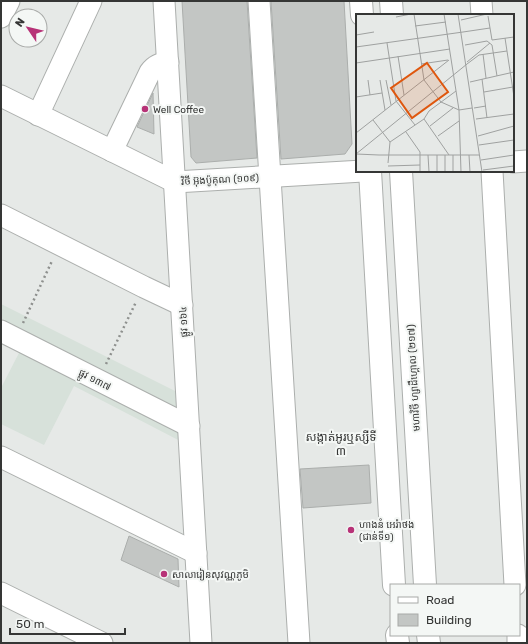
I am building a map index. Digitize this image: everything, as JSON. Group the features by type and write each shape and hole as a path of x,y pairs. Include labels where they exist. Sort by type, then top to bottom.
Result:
{"main road":[{"path":"361,1 362,14"},
{"path":"391,1 392,14"},
{"path":"370,172 394,584"},
{"name":"មហាវិថី ហ្សាដឹហ្គោល (២១៧)","path":"401,172 425,584"}],"street":[{"path":"1,17 9,1"},
{"path":"38,115 91,1"},
{"name":"ផ្លូវ ១៦៤","path":"164,1 201,643"},
{"path":"259,1 299,643"},
{"path":"481,1 482,14"},
{"path":"112,151 153,67 168,62"},
{"name":"វិថី អ៊ុងប៉ូគុណ (១០៩)","path":"1,96 175,182 356,171"},
{"path":"514,162 527,161"},
{"path":"492,172 515,584"},
{"path":"1,215 182,305"},
{"name":"ផ្លូវ ១៣៧","path":"8,334 189,426"},
{"path":"1,457 196,553"},
{"path":"1,593 102,643"}],"path":[{"path":"8,334 60,245"},
{"path":"98,380 144,287"}],"shaded area":[{"path":"1,304 181,394 184,443 74,386 44,445 1,424 1,388 20,351 1,341"}],"building":[{"path":"182,1 247,1 257,158 196,163 191,157"},
{"path":"271,1 344,1 352,144 345,154 281,159"},
{"path":"153,93 154,134 137,127"},
{"path":"369,465 371,503 303,508 300,469"},
{"name":"សាលារៀនសុវណ្ណភូមិ","path":"129,536 178,559 179,587 121,560"}],"place":[{"name":"Well Coffee","path":"145,109"},
{"name":"ហាងនំ អេរ៉ាថង (ជាន់ទី១)","path":"351,530"},
{"name":"សាលារៀនសុវណ្ណភូមិ","path":"164,574"}],"district":[{"name":"សង្កាត់អូរឬស្សីទី ៣","path":"341,444"}]}
